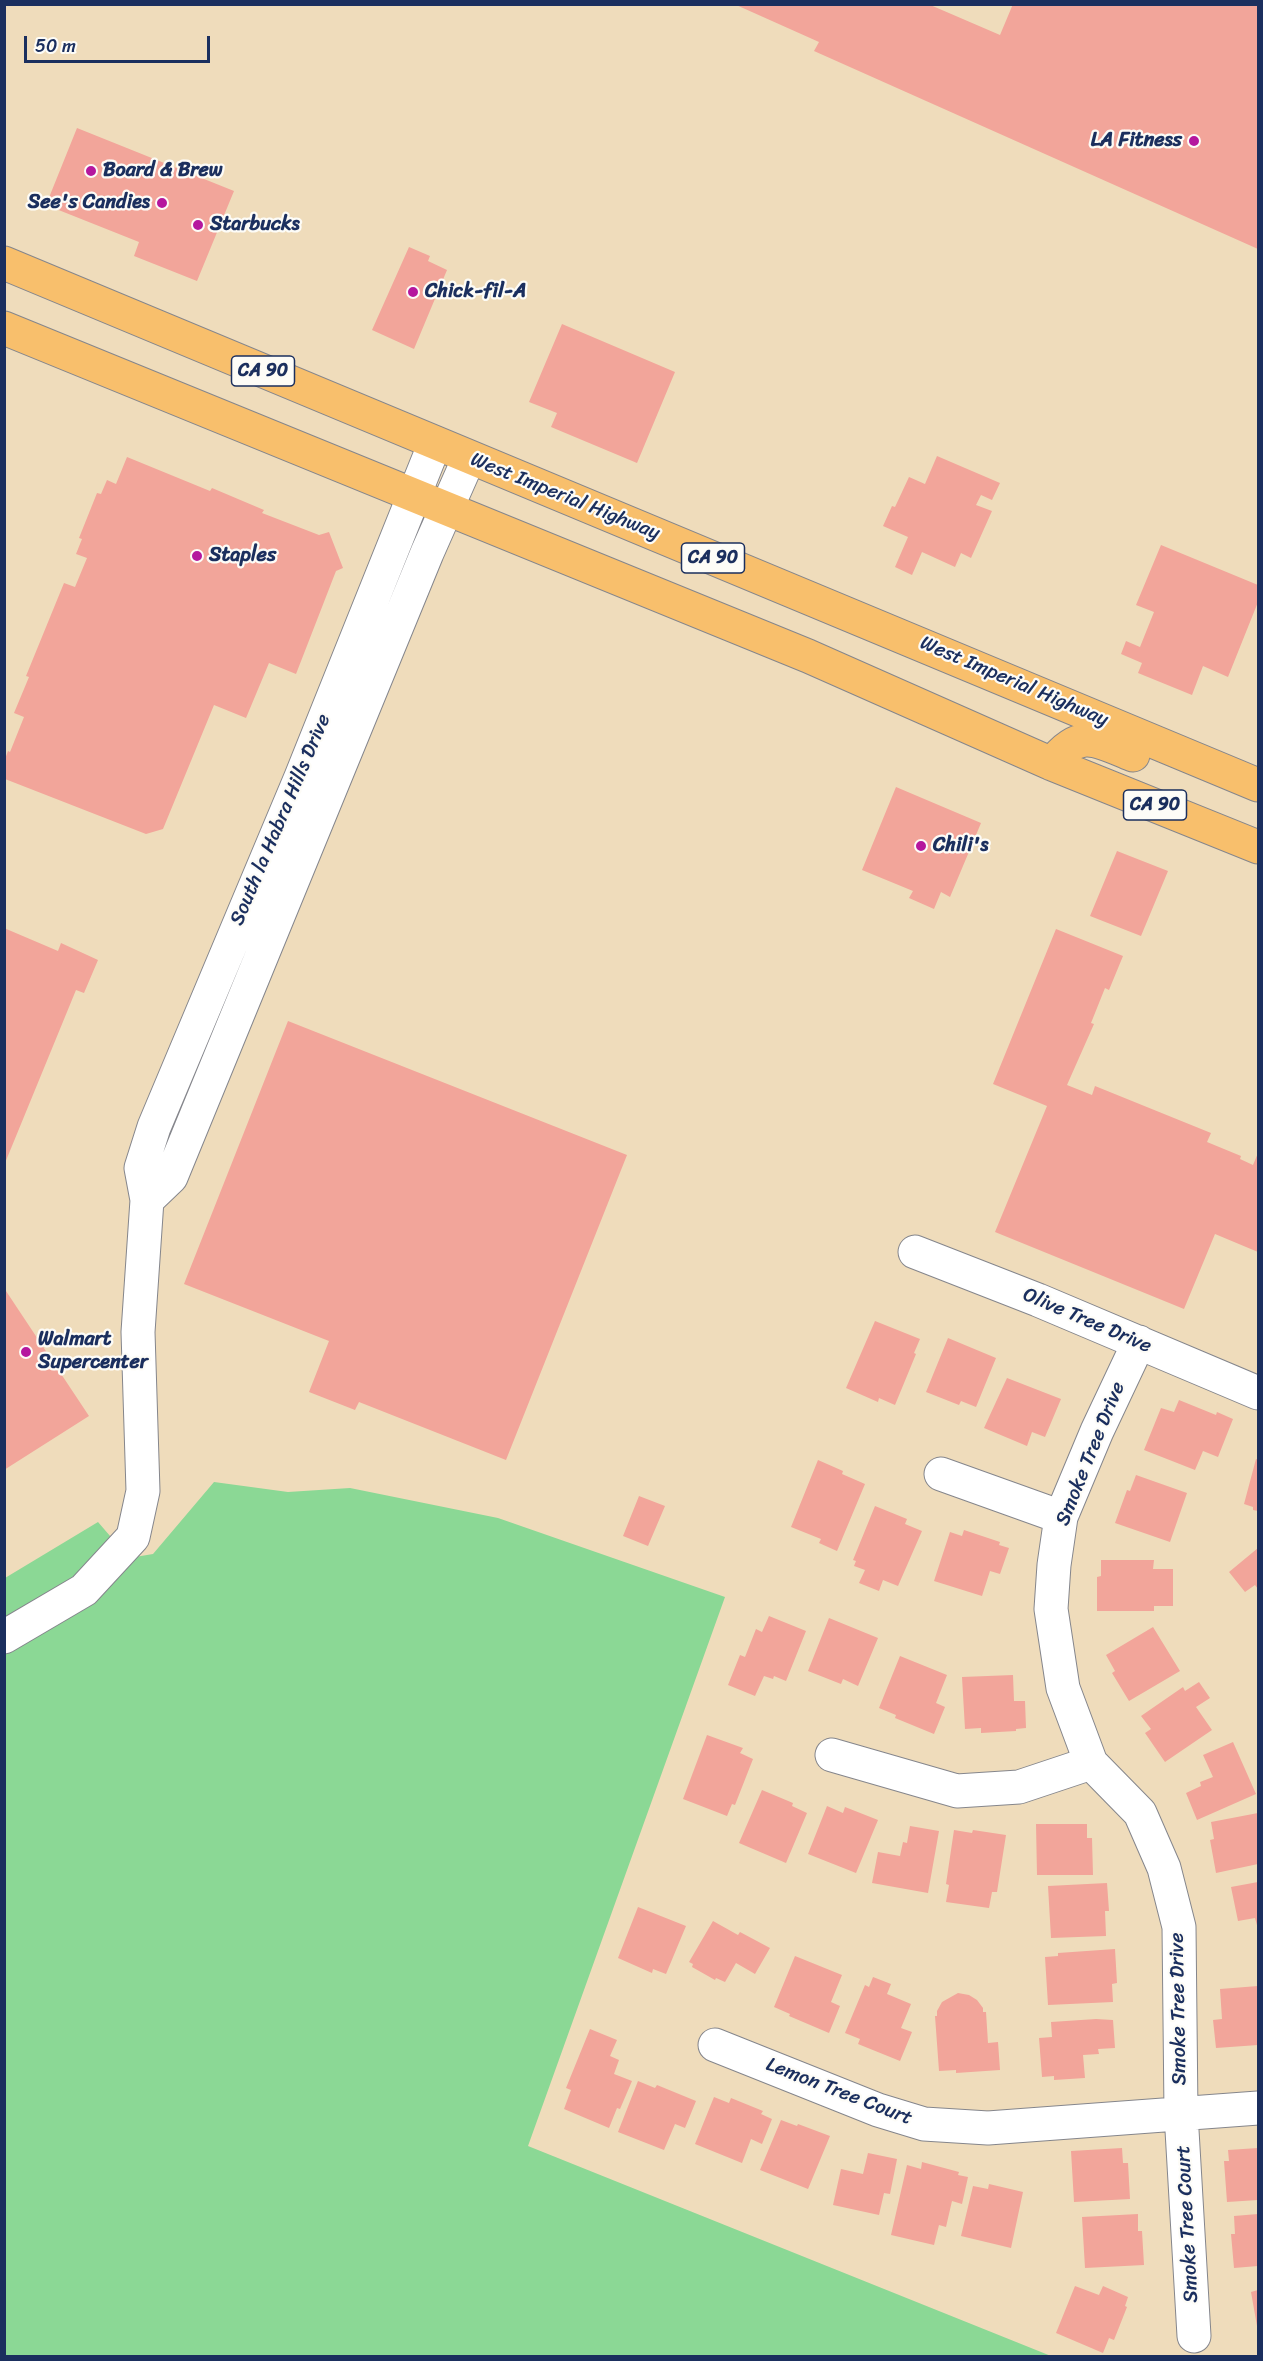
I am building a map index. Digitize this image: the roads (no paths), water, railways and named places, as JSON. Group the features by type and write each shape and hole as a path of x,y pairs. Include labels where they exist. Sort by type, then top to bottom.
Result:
{"main road":[{"name":"West Imperial Highway","path":"4,263 469,458 992,672 1256,784"},
{"name":"CA 90","path":"4,328 808,656 1052,764 1258,847"},
{"path":"1052,764 1064,748 1075,742 1090,739 1228,795 1238,795 1256,784"}],"street":[{"name":"South la Habra Hills Drive","path":"4,1637 84,1590 133,1536 143,1491 138,1332 147,1200 141,1168 154,1127 301,777 435,443"},
{"name":"South la Habra Hills Drive","path":"147,1200 171,1177 469,458"},
{"name":"Olive Tree Drive","path":"915,1252 1038,1300 1258,1393"},
{"name":"Smoke Tree Drive","path":"1139,1342 1097,1431 1061,1517 1051,1609 1063,1688 1091,1763 1140,1813 1164,1868 1179,1926 1181,2113"},
{"path":"941,1474 1061,1517"},
{"path":"832,1755 957,1791 1018,1787 1091,1763"},
{"name":"Lemon Tree Court","path":"715,2045 878,2109 924,2124 988,2128 1258,2108"},
{"name":"Smoke Tree Court","path":"1181,2113 1194,2336"}],"place":[{"name":"LA Fitness","path":"1194,141"},
{"name":"Board & Brew","path":"91,171"},
{"name":"See's Candies","path":"162,203"},
{"name":"Starbucks","path":"198,225"},
{"name":"Chick-fil-A","path":"413,292"},
{"name":"Staples","path":"197,556"},
{"name":"Chili's","path":"921,846"},
{"name":"Walmart Supercenter","path":"26,1352"}]}
